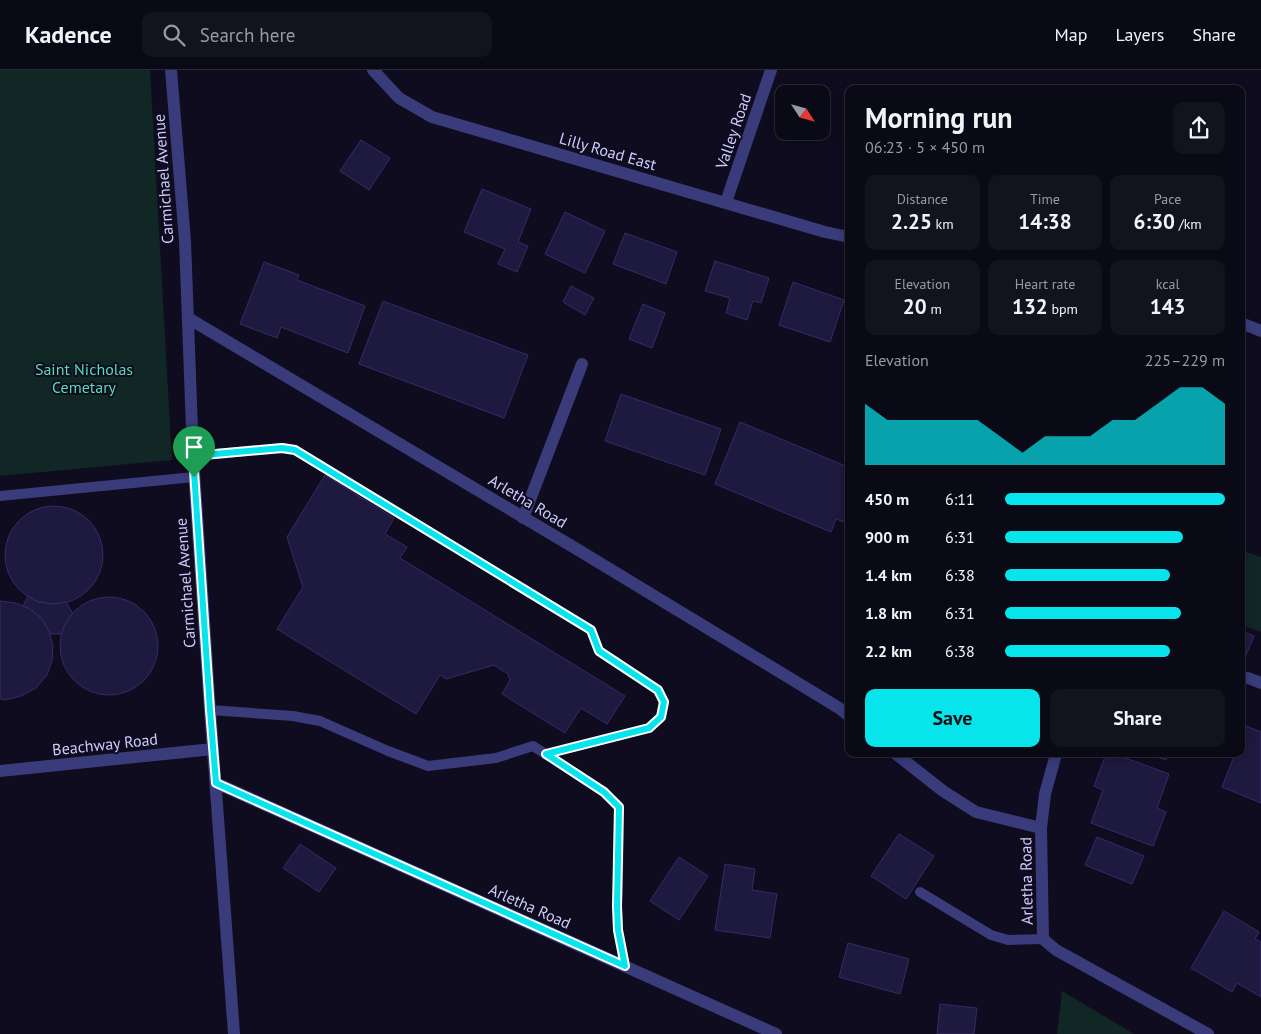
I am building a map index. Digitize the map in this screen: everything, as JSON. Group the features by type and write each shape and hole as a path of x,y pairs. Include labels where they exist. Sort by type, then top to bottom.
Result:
{"street":[{"name":"Carmichael Avenue","path":"171,70 185,241 194,477 212,749 234,1034"},
{"name":"Lilly Road East","path":"373,70 399,98 432,117 845,236"},
{"name":"Valley Road","path":"726,202 771,70"},
{"name":"Arletha Road","path":"188,318 524,518 845,713"},
{"path":"1245,325 1261,331"},
{"path":"524,518 582,364"},
{"path":"1248,678 1261,683"},
{"name":"Beachway Road","path":"0,771 212,749"},
{"name":"Arletha Road","path":"900,757 943,791 976,812 1041,828 1043,939 1056,950 1208,1034"},
{"path":"1041,828 1045,794 1055,757"},
{"name":"Arletha Road","path":"216,783 776,1034"}],"lane":[{"path":"193,456 282,448 295,450 591,630 599,651 658,690 664,702 661,717 649,728 546,754"},
{"path":"0,496 194,477"},
{"path":"210,710 293,716 320,721 388,751 428,766 496,758 533,746 546,754 604,792 619,807 617,906 618,930 625,966"},
{"path":"920,892 991,935 1008,940 1043,939"}],"green space":[{"name":"Saint Nicholas Cemetary","path":"0,70 150,70 172,460 0,476"},
{"path":"1245,551 1261,557 1261,632 1245,626"},
{"path":"1062,991 1134,1034 1057,1034"}],"building":[{"path":"361,140 390,158 369,190 340,171"},
{"path":"482,189 531,209 518,242 528,246 517,272 498,264 505,249 464,232"},
{"path":"565,212 605,231 585,273 545,254"},
{"path":"625,233 677,252 666,284 613,264"},
{"path":"715,261 769,278 761,303 753,301 747,320 726,313 730,298 705,291"},
{"path":"264,262 299,275 297,280 365,306 348,353 281,327 277,338 240,324"},
{"path":"793,282 844,300 830,342 779,325"},
{"path":"571,286 594,298 585,315 563,302"},
{"path":"383,301 528,355 504,418 359,364"},
{"path":"643,304 665,313 652,348 629,339"},
{"path":"621,394 721,429 705,475 605,441"},
{"path":"740,422 845,466 845,522 836,519 831,532 715,484"},
{"path":"325,475 394,518 385,534 407,547 400,558 625,696 607,724 581,708 565,733 502,694 510,680 508,674 494,665 446,679 440,675 416,714 277,629 303,587 287,537"},
{"path":"54,506 73,510 89,520 99,536 103,555 99,574 89,590 73,600 54,604 35,600 19,590 9,574 5,555 9,536 19,520 35,510"},
{"path":"28,596 38,602 55,604 66,602 73,614 65,624 62,634 50,634 41,618 23,606"},
{"path":"109,597 128,601 144,611 154,627 158,646 154,665 144,681 128,691 109,695 90,691 74,681 64,665 60,646 64,627 74,611 90,601"},
{"path":"0,601 16,603 30,609 41,618 49,631 53,646 52,661 47,675 36,688 21,696 5,700 0,699"},
{"path":"1245,633 1254,636 1245,657"},
{"path":"1246,726 1261,732 1261,803 1222,787 1234,757 1245,757"},
{"path":"1105,757 1123,757 1169,774 1157,808 1166,812 1153,846 1091,823 1103,790 1094,786"},
{"path":"1156,757 1167,757 1166,760"},
{"path":"899,834 934,856 906,899 871,876"},
{"path":"1097,837 1144,856 1132,884 1085,865"},
{"path":"300,844 336,868 319,892 283,868"},
{"path":"679,857 708,876 679,920 650,901"},
{"path":"725,864 755,869 752,890 777,894 770,938 715,930"},
{"path":"1224,911 1259,932 1255,939 1261,942 1261,997 1237,983 1232,992 1191,968"},
{"path":"848,943 909,959 900,994 839,977"},
{"path":"940,1004 977,1008 974,1034 937,1034"}],"route":[{"path":"282,448 295,450 423,526 591,630 599,651 658,690 664,702 661,717 649,728 546,754 604,792 619,807 617,906 618,930 625,966 216,783 212,749 194,477 193,456 282,448"}]}
